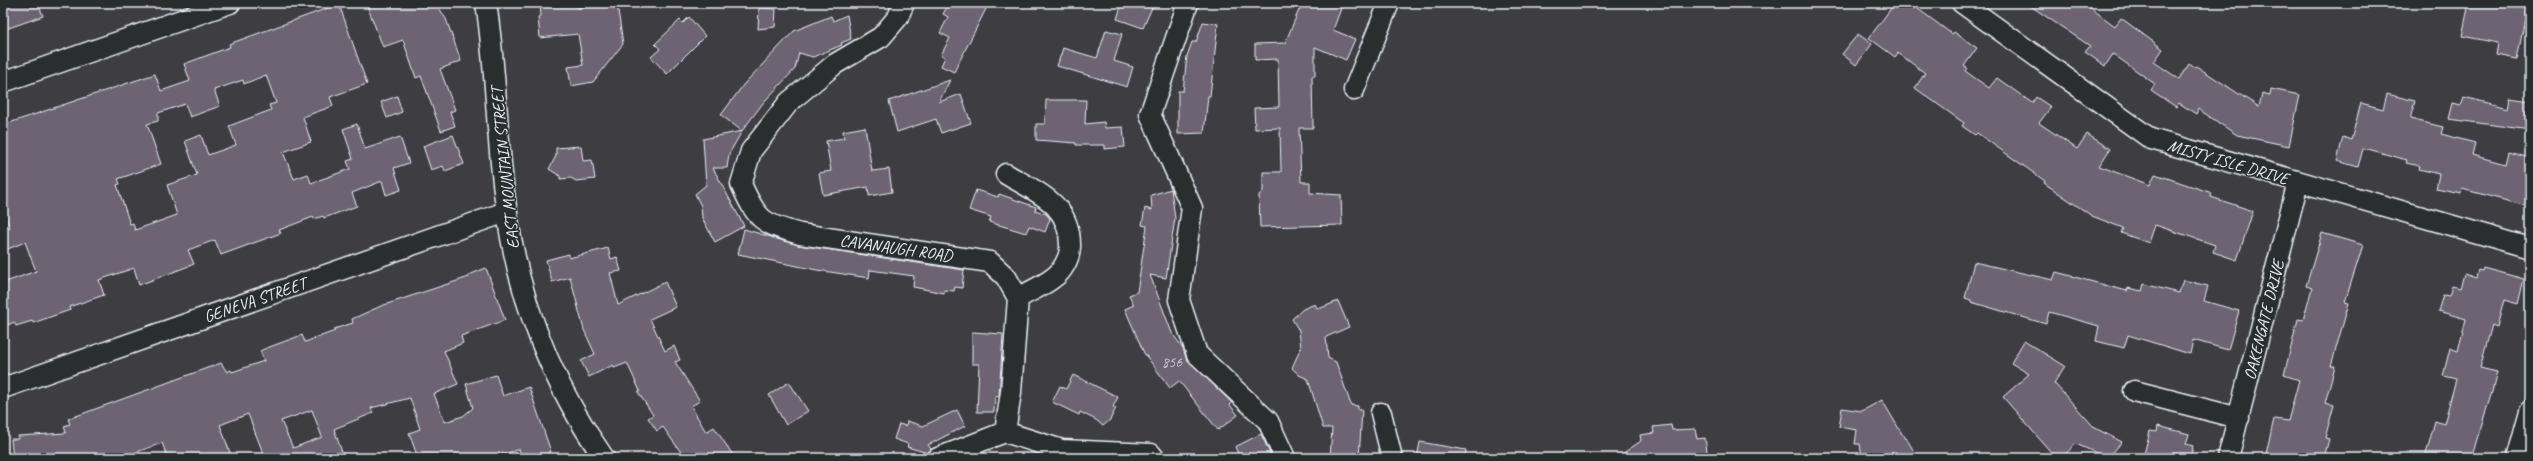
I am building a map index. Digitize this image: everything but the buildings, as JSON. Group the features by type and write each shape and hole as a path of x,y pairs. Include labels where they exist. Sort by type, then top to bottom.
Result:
{"street":[{"path":"3,82 230,3"},
{"name":"EAST MOUNTAIN STREET","path":"486,3 497,86 506,212 515,261 530,316 571,404 604,458"},
{"name":"CAVANAUGH ROAD","path":"904,3 898,17 881,37 835,64 789,102 752,151 741,184 754,212 773,227 800,234 990,262 1006,277 1018,298"},
{"path":"1188,3 1150,114 1192,208 1179,300 1197,354 1268,420 1284,458"},
{"path":"1354,90 1389,3"},
{"name":"MISTY ISLE DRIVE","path":"1962,3 2151,139 2530,248"},
{"path":"1005,432 1011,392 1018,298 1054,278 1063,268 1070,252 1071,231 1063,213 1050,200 1006,174"},
{"name":"OAKENGATE DRIVE","path":"2228,458 2298,182"},
{"name":"GENEVA STREET","path":"3,388 506,212"},
{"path":"2134,391 2239,418"},
{"path":"2517,458 2530,411"},
{"path":"1381,414 1392,458"},
{"path":"938,458 1005,432 1062,450 1150,454 1154,458"}]}
